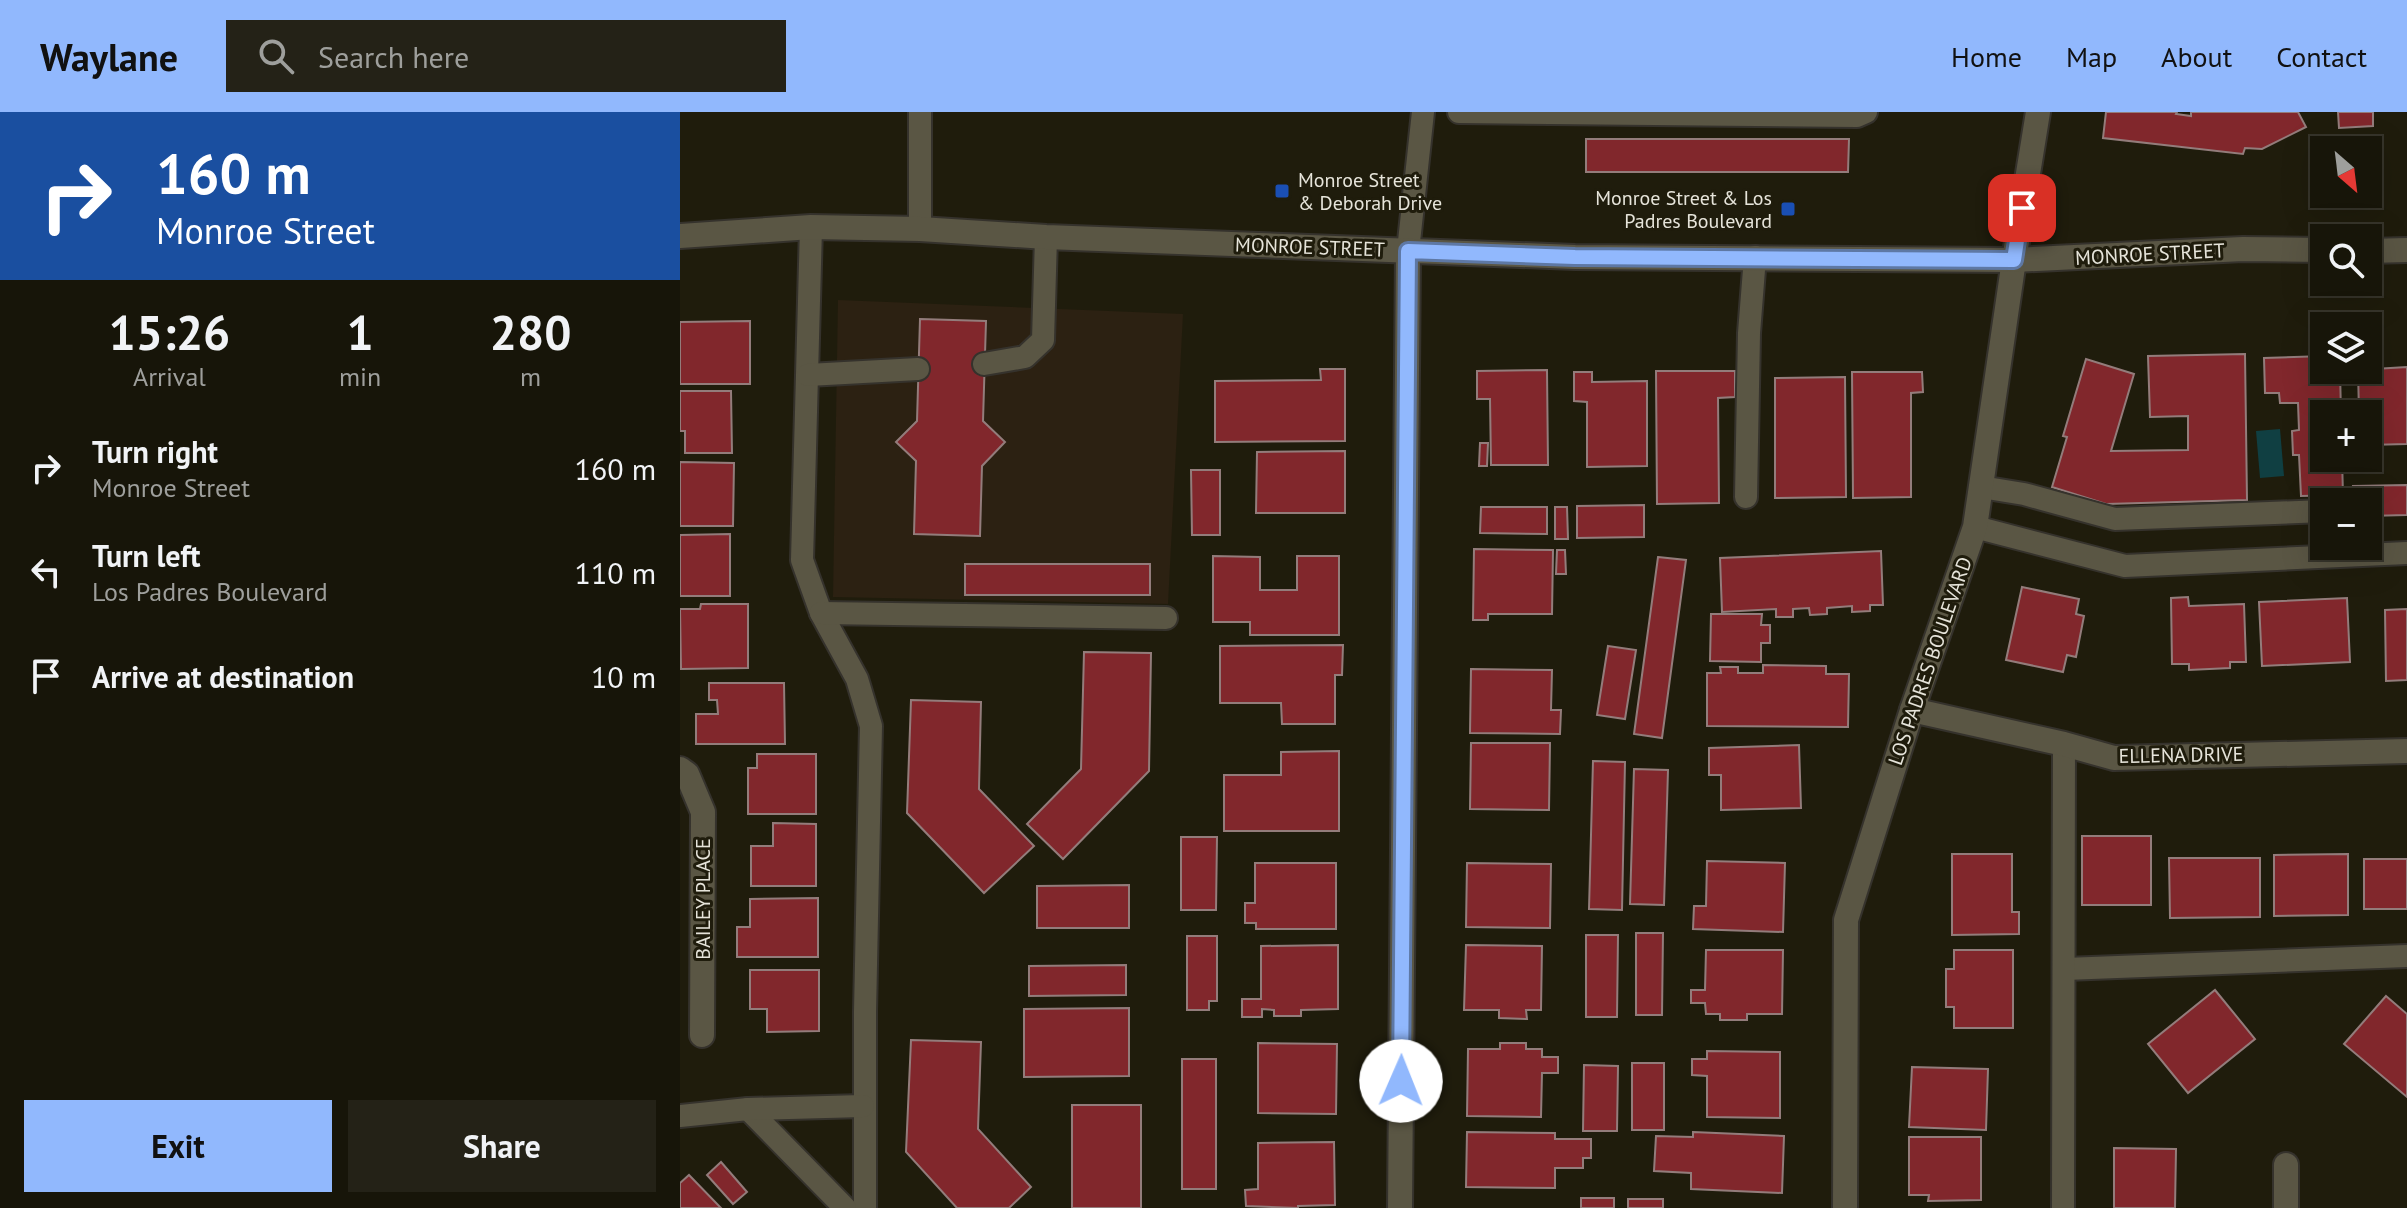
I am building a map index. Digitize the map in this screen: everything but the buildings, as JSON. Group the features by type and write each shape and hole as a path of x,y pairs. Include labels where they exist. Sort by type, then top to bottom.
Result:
{"street":[{"name":"LOS PADRES BOULEVARD","path":"1845,1208 1846,920 1912,710 1975,527 2038,112"},
{"name":"MONROE STREET","path":"680,236 811,227 920,229 1046,237 1575,257 2014,260 2243,249 2310,250"},
{"path":"2382,251 2407,250"},
{"path":"1400,1208 1408,251"},
{"name":"ELLENA DRIVE","path":"1912,710 2114,758 2407,751"},
{"name":"BAILEY PLACE","path":"680,769 687,774 703,812 702,1035"},
{"path":"2286,1165 2286,1208"}],"lane":[{"path":"920,112 920,229"},
{"path":"1408,251 1423,112"},
{"path":"1459,112 1857,116 1866,112"},
{"path":"811,227 802,560 821,613 857,679 871,726 863,1106 865,1208"},
{"path":"984,364 1025,357 1043,340 1046,237"},
{"path":"1746,497 1749,333 1755,257"},
{"path":"808,375 918,369"},
{"path":"1981,487 2024,494 2115,519 2310,512"},
{"path":"1975,527 2125,566 2407,553"},
{"path":"821,613 1166,618"},
{"path":"2063,1208 2064,744"},
{"path":"2065,969 2407,956"},
{"path":"680,1116 748,1109 863,1106"},
{"path":"748,1109 845,1208"}],"shaded area":[{"path":"838,300 1183,314 1168,604 833,597"}],"water":[{"path":"2280,429 2284,476 2260,478 2256,431"}],"place":[{"name":"Monroe Street & Deborah Drive","path":"1282,191"},
{"name":"Monroe Street & Los Padres Boulevard","path":"1788,209"}],"route":[{"path":"1401,1081 1408,251 1575,257 2014,260 2022,208"}]}
